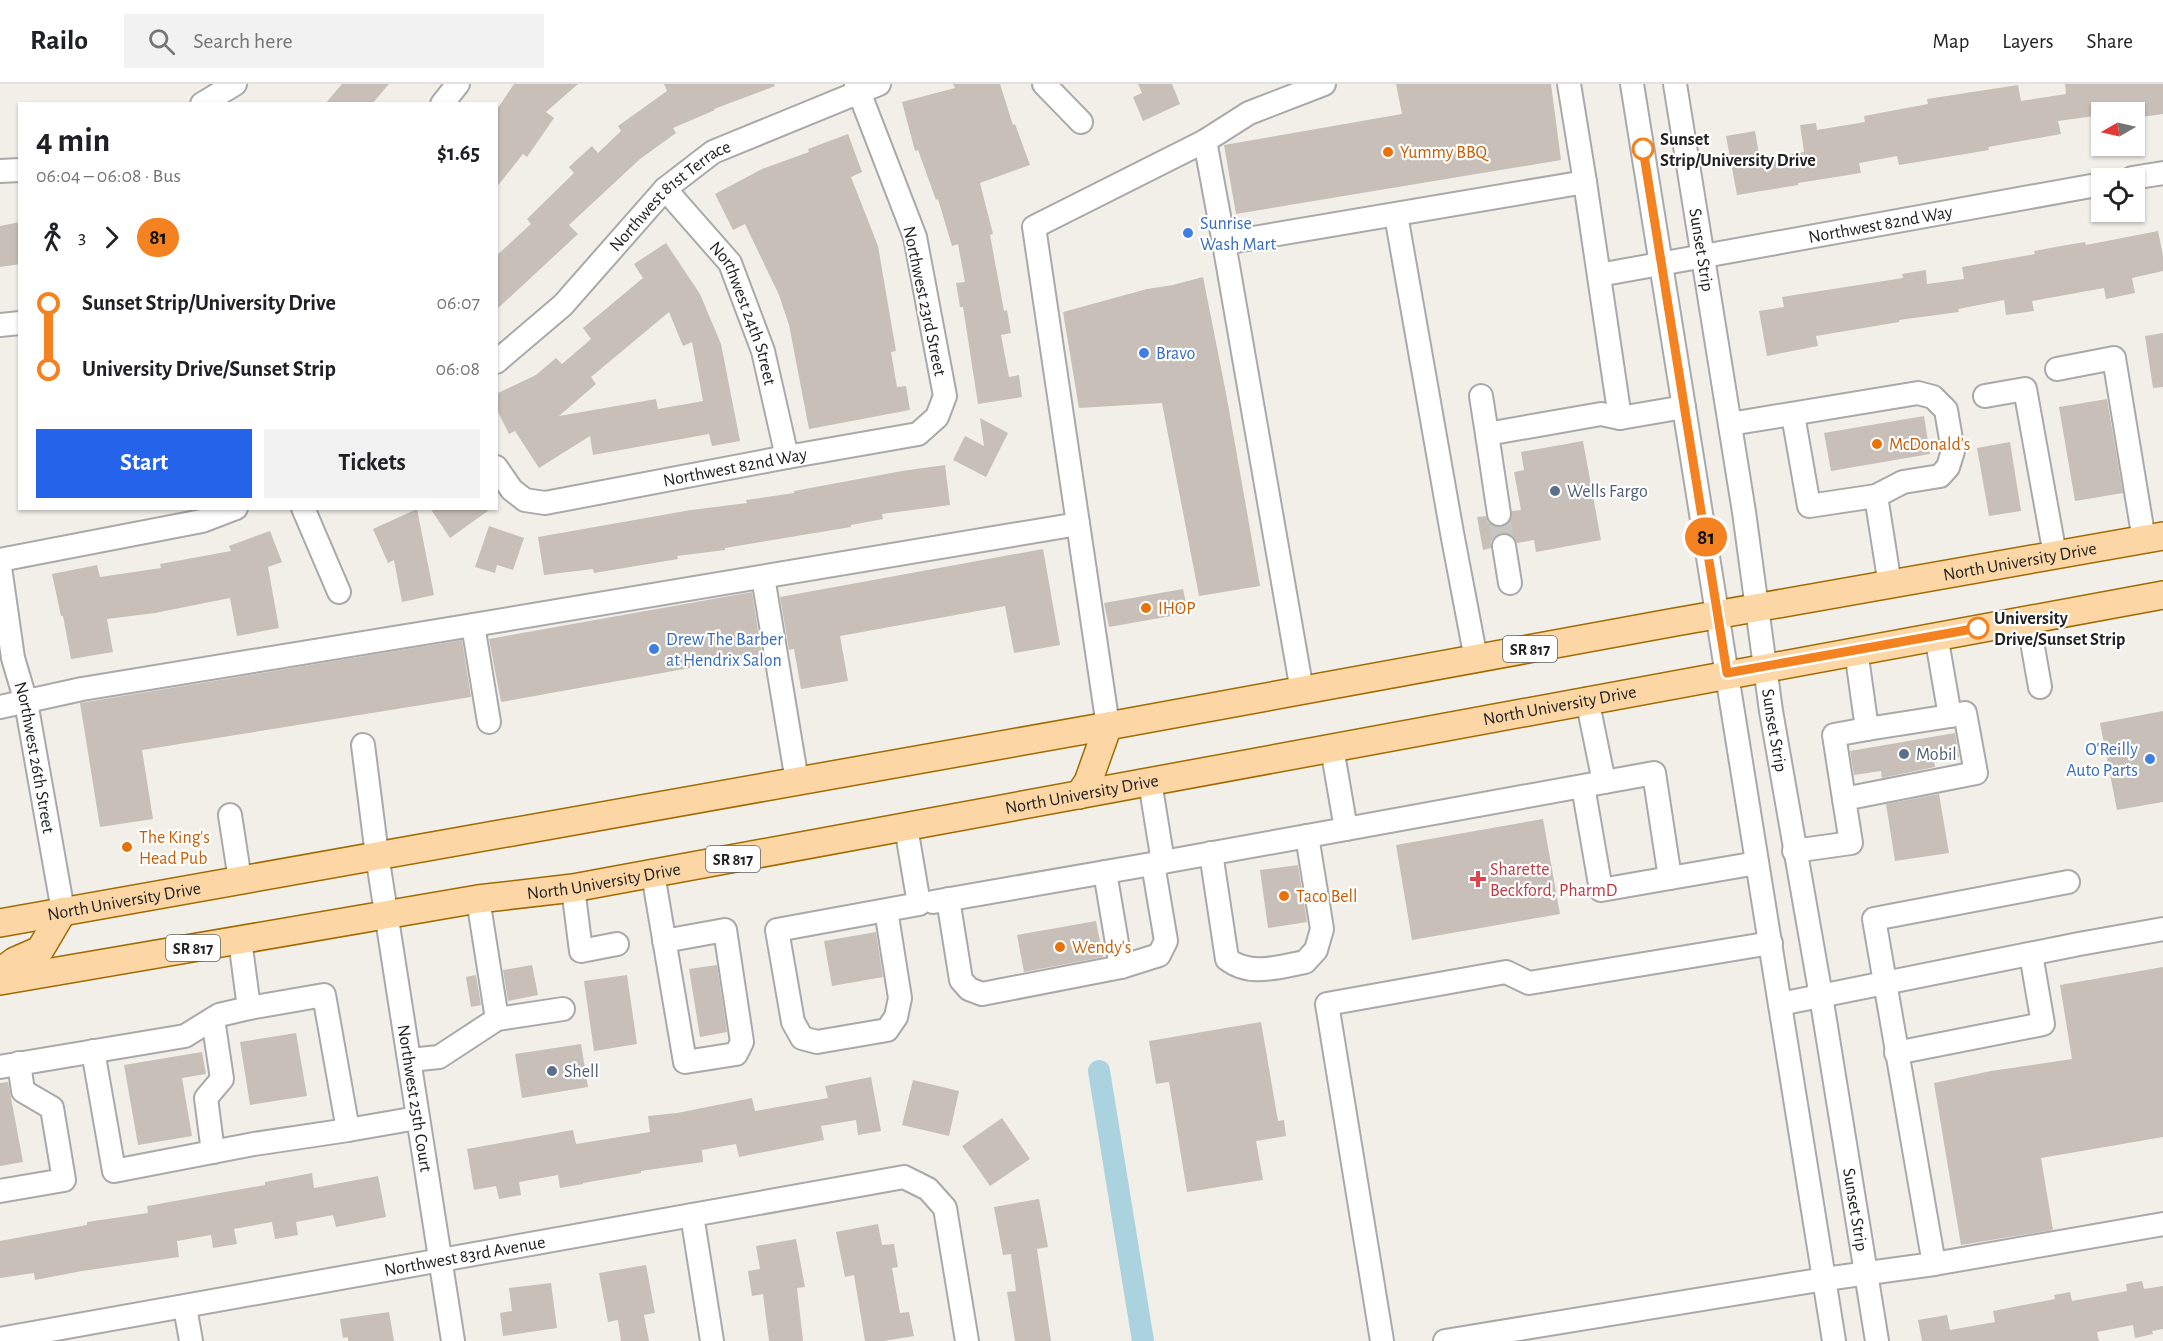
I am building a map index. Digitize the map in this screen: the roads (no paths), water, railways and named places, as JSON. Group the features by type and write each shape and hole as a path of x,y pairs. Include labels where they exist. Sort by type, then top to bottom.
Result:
{"main road":[{"name":"North University Drive","path":"0,923 2153,538"},
{"name":"North University Drive","path":"0,981 478,899 573,888 1727,673 2163,595"},
{"path":"1079,795 1088,782 1107,726"},
{"path":"0,972 15,961 40,950 63,911"}],"street":[{"path":"205,102 235,84"},
{"path":"444,102 458,84"},
{"path":"1044,84 1081,122"},
{"path":"1107,726 1034,227 1205,141 1249,113 1324,84"},
{"path":"1569,84 1620,418"},
{"path":"1632,84 1834,1341"},
{"name":"Sunset Strip","path":"1675,84 1730,424 1794,851 1821,996 1877,1341"},
{"name":"Northwest 81st Terrace","path":"498,360 563,304 665,189 713,152 865,87"},
{"name":"Northwest 23rd Street","path":"865,87 915,237 945,396 937,417"},
{"path":"1205,141 1302,691"},
{"path":"0,171 18,170"},
{"path":"2145,176 2163,173"},
{"path":"1224,243 1585,182"},
{"name":"Northwest 82nd Way","path":"1599,275 2091,186"},
{"name":"Northwest 24th Street","path":"665,189 730,263 763,351 787,457"},
{"path":"1396,215 1476,659"},
{"path":"0,325 18,323"},
{"path":"2057,369 2114,358 2153,538"},
{"path":"1985,396 2025,389 2055,555"},
{"path":"1730,424 1918,393 1933,397 1946,410 1953,451 1948,466 1940,476 1903,482 1876,496 1809,506 1793,415"},
{"path":"1481,396 1499,514"},
{"path":"1487,434 1601,414 1620,418 1684,407"},
{"name":"Northwest 82nd Way","path":"498,470 512,490 525,500 545,503 918,434 937,417"},
{"path":"1876,496 1890,585"},
{"path":"0,560 202,521 231,510"},
{"path":"304,510 339,592"},
{"path":"0,707 82,689 1078,524"},
{"path":"1504,546 1510,583"},
{"name":"Northwest 26th Street","path":"0,567 7,659 26,702 63,911"},
{"path":"763,577 797,781"},
{"path":"2028,619 2040,687"},
{"path":"473,625 489,722"},
{"path":"1936,635 1950,716"},
{"path":"1856,650 1867,729"},
{"path":"1587,699 1601,890 1757,863"},
{"path":"1794,851 1851,843 1844,799 1834,735 1965,713 1976,773 1844,799"},
{"name":"Northwest 25th Court","path":"363,745 377,855 453,1341"},
{"path":"1332,748 1346,829"},
{"path":"886,910 900,998 896,1017 887,1030 817,1042 802,1038 792,1022 777,930 886,910 919,904 1158,863 1653,773 1670,878"},
{"path":"948,899 961,980 969,989 982,994 1121,967 1159,955 1166,941 1150,782"},
{"path":"230,815 240,880"},
{"path":"906,827 919,904"},
{"path":"1211,853 1227,959 1236,966 1254,971 1305,962 1316,950 1322,929 1307,836"},
{"path":"1105,872 1121,967"},
{"path":"653,873 664,940 685,1062 736,1054 742,1042 725,930 664,940"},
{"path":"1934,1264 1874,919 2068,882"},
{"path":"573,888 580,951 617,944"},
{"path":"478,899 497,1019"},
{"path":"1780,1004 2163,929"},
{"path":"240,940 249,1008"},
{"path":"1382,1341 1328,1004 1506,972 1530,983 1771,943"},
{"path":"1896,1053 2043,1024 2031,954"},
{"path":"0,1191 64,1180 52,1108 23,1091 10,1065 185,1036 219,1015 324,995 348,1131"},
{"path":"410,1060 439,1057 497,1019 564,1009"},
{"path":"213,1019 222,1079 206,1098 213,1152"},
{"path":"93,1051 114,1171 254,1144 348,1131 417,1118"},
{"name":"Northwest 83rd Avenue","path":"0,1339 904,1178 928,1189 945,1208 967,1341"},
{"path":"692,1215 712,1341"},
{"path":"1444,1341 1825,1279 1934,1264 2163,1224"},
{"path":"185,1307 191,1341"}],"waterway":[{"path":"1099,1071 1143,1341"}],"tunnel":[{"path":"1499,514 1504,546"}],"place":[{"name":"Sunset Strip/University Drive","path":"1643,149"},
{"name":"Yummy BBQ","path":"1388,152"},
{"name":"Sunrise Wash Mart","path":"1188,233"},
{"name":"Bravo","path":"1144,353"},
{"name":"McDonald's","path":"1877,444"},
{"name":"Wells Fargo","path":"1555,491"},
{"name":"IHOP","path":"1146,608"},
{"name":"University Drive/Sunset Strip","path":"1978,628"},
{"name":"Drew The Barber at Hendrix Salon","path":"654,649"},
{"name":"Mobil","path":"1904,754"},
{"name":"O'Reilly Auto Parts","path":"2150,759"},
{"name":"The King's Head Pub","path":"127,847"},
{"name":"Sharette Beckford, PharmD","path":"1478,879"},
{"name":"Taco Bell","path":"1284,896"},
{"name":"Wendy's","path":"1060,947"},
{"name":"Shell","path":"552,1071"}]}
